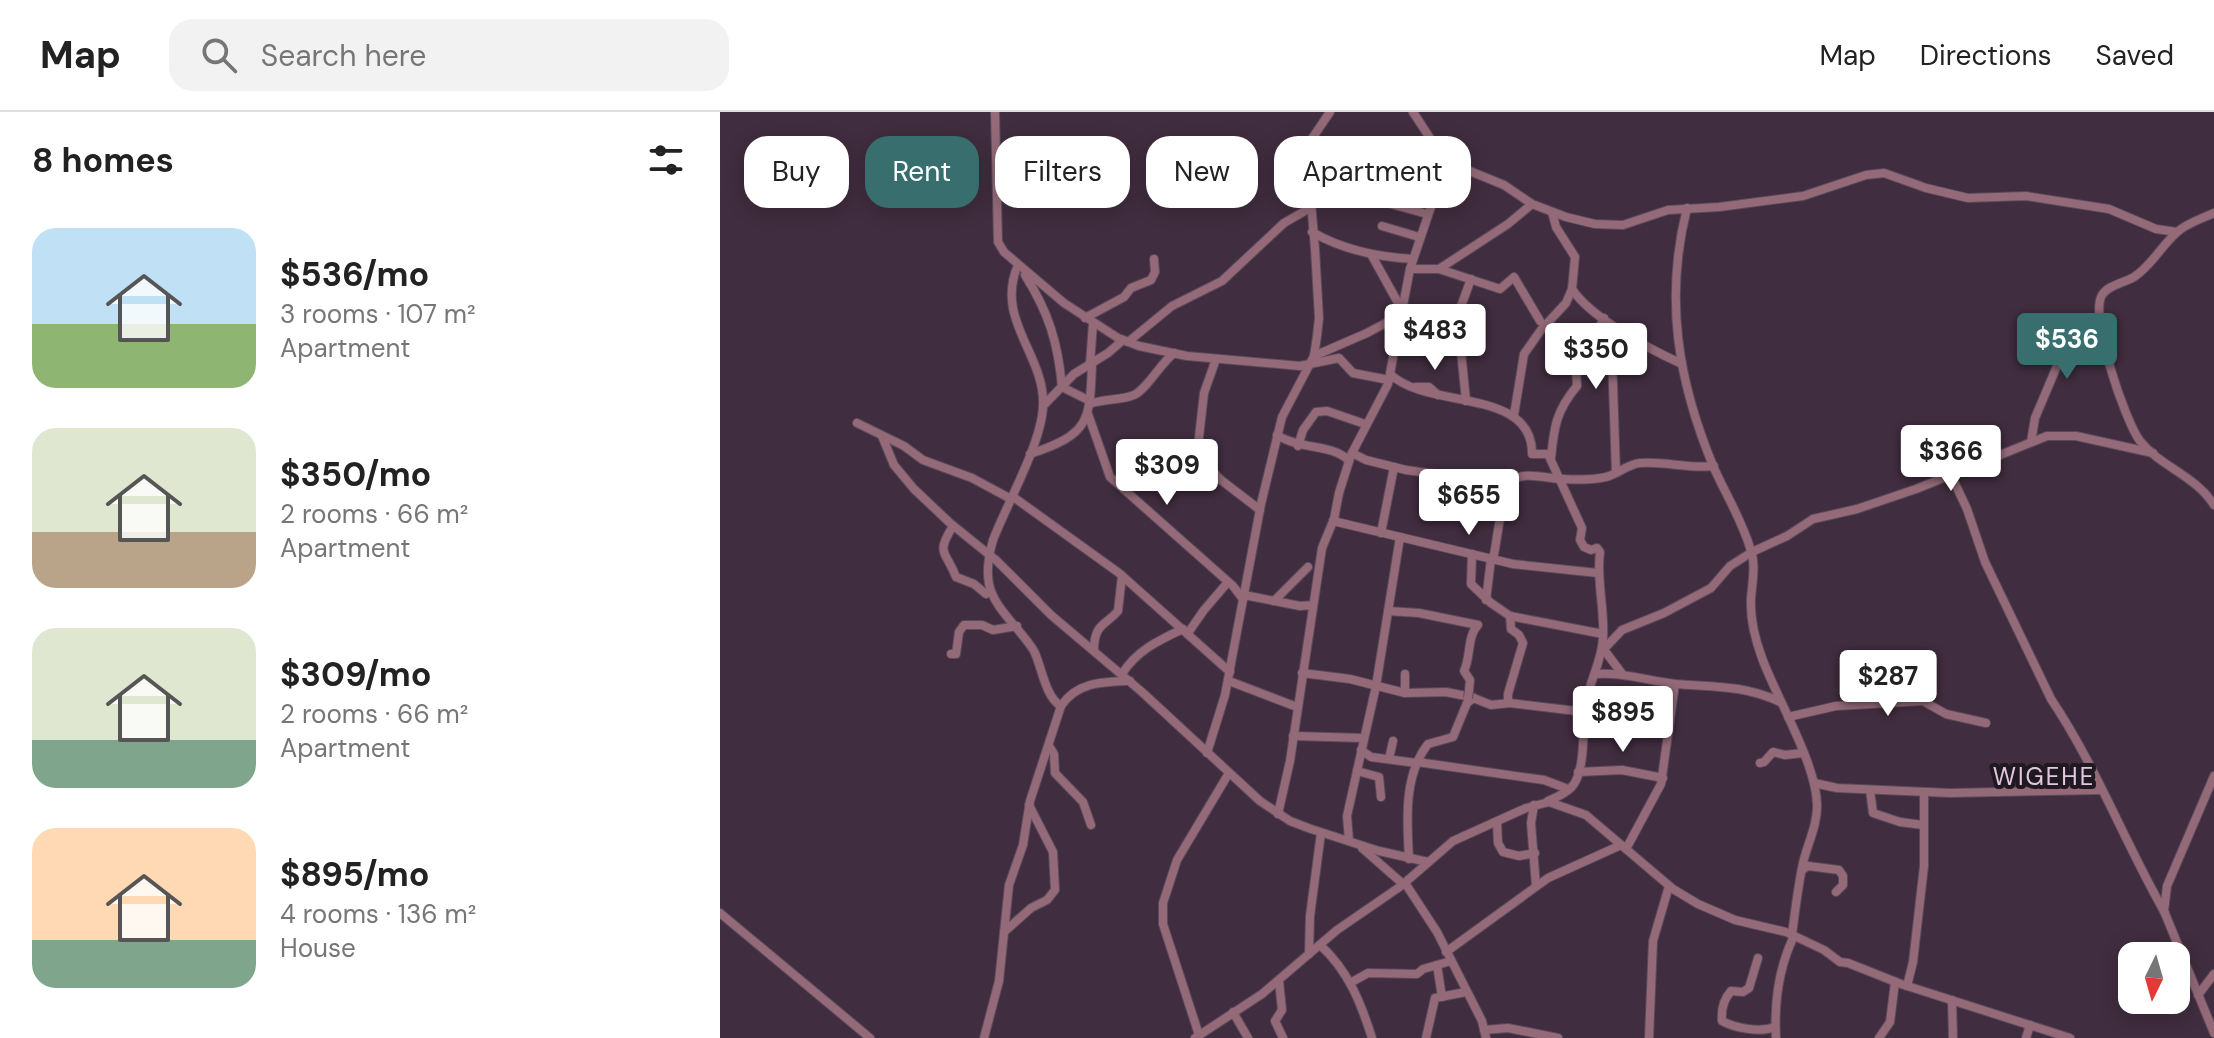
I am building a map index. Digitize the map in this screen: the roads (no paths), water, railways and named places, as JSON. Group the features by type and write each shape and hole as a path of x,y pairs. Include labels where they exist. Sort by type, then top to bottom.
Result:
{"street":[{"path":"995,112 996,231 1001,248 1064,303 1125,341 1174,353 1300,366 1367,333 1401,312 1434,317"},
{"path":"1314,136 1330,112"},
{"path":"1413,112 1429,136"},
{"path":"1471,172 1504,185 1532,204 1552,212 1611,226 1631,223 1668,210 1803,196 1829,190 1866,175 1884,173 1968,198 2026,196 2109,209 2156,229 2177,232"},
{"path":"1439,269 1508,224 1532,204"},
{"path":"1043,406 1074,374 1172,306 1222,281 1304,208"},
{"path":"1207,753 1230,676 1277,435 1287,403 1311,360 1319,318 1310,208"},
{"path":"1405,208 1427,214"},
{"path":"1278,814 1322,548 1351,457 1390,377 1411,264 1429,208"},
{"path":"1687,208 1676,266 1676,330 1680,363 1714,466 1752,552 1751,615 1761,655 1814,783 1816,813 1802,870 1793,935 1776,994 1776,1038"},
{"path":"1514,415 1524,354 1566,303 1572,289 1575,257 1556,227 1552,212"},
{"path":"2214,213 2177,232 2136,276 2102,294 2100,321 2121,402 2139,440 2192,481 2214,505"},
{"path":"1382,226 1419,237"},
{"path":"1312,232 1332,243 1439,269 1500,289 1514,277 1540,321"},
{"path":"1371,254 1401,312"},
{"path":"1089,320 1124,297 1131,288 1151,280 1155,272 1154,259"},
{"path":"1018,265 1039,298 1059,349 1062,387"},
{"path":"1018,265 1012,308 1038,374 1043,406 1030,454 989,555 988,574 991,592 1040,664 1054,703 1061,706"},
{"path":"1466,401 1459,331 1445,320 1460,309 1471,279"},
{"path":"1572,289 1583,303 1604,318 1680,363"},
{"path":"1550,463 1558,414 1577,386 1576,367 1590,356 1604,318"},
{"path":"1030,454 1072,436 1085,422 1091,363 1089,320"},
{"path":"2031,442 2035,418 2057,366 2100,321"},
{"path":"1616,473 1612,355 1639,341"},
{"path":"1089,406 1138,392 1174,353"},
{"path":"1311,360 1339,358 1353,373 1390,377 1416,387 1429,387 1438,395 1514,415 1532,439 1532,454 1548,454 1582,528 1580,540 1584,547 1591,550 1597,548 1600,552 1598,573 1602,586 1603,648 1588,692 1578,772 1573,786 1547,802"},
{"path":"1216,359 1204,393 1197,455 1221,480 1260,510"},
{"path":"1062,387 1089,406 1110,477 1244,597 1300,606 1313,605"},
{"path":"1298,446 1303,430 1316,412 1327,411 1365,424"},
{"path":"857,423 904,446 923,460 1011,497 1122,576 1186,631 1230,676 1297,707"},
{"path":"1277,435 1298,446 1338,452 1394,467 1507,484 1524,476 1558,479 1607,477 1638,463 1685,468 1714,466"},
{"path":"1603,648 1622,630 1664,613 1711,588 1724,571 1752,552 1787,536 1813,519 1857,509 2056,435 2076,436 2153,453"},
{"path":"882,436 889,457 903,477 953,526 1015,577 1051,615 1130,681 1278,814 1321,833 1428,862"},
{"path":"1381,533 1394,467"},
{"path":"1951,475 1967,509 1985,562 2051,699 2064,718 2165,913 2214,1033"},
{"path":"1486,600 1507,484"},
{"path":"1333,521 1538,569 1598,573"},
{"path":"953,526 943,542 943,551 956,577 974,584 986,594"},
{"path":"1400,537 1376,686 1346,824 1353,842 1404,884 1437,932 1485,1034 1508,1028 1525,1035 1558,1038"},
{"path":"1472,554 1471,584 1486,600 1510,616 1603,634"},
{"path":"1274,601 1308,567"},
{"path":"1094,650 1094,639 1102,623 1118,611 1122,576"},
{"path":"1122,674 1132,658 1154,642 1186,631 1228,582"},
{"path":"1388,611 1419,613 1478,625 1473,629 1469,662 1464,671 1470,680 1470,696 1453,737 1428,744 1416,763 1406,819 1409,859"},
{"path":"1506,701 1523,643 1510,628 1510,616"},
{"path":"951,654 956,654 959,632 964,625 982,625 993,630 1017,626"},
{"path":"1603,648 1623,675"},
{"path":"1302,673 1405,693 1438,692 1470,696 1491,705 1506,701 1585,712"},
{"path":"1405,674 1405,693"},
{"path":"1595,674 1623,675 1675,684 1707,684 1760,693 1781,703"},
{"path":"984,1038 999,981 1009,885 1023,845 1029,804 1061,706 1070,693 1078,689 1102,682 1130,681"},
{"path":"1350,983 1368,973 1417,974 1437,965 1536,886 1582,861 1624,847 1663,778 1675,684"},
{"path":"1788,717 1836,706 1923,701 1946,714 1986,723"},
{"path":"1293,736 1363,738"},
{"path":"1389,759 1393,741"},
{"path":"1049,746 1054,754 1055,773 1083,802 1091,825"},
{"path":"1361,750 1371,757 1544,780 1568,789"},
{"path":"1760,763 1773,752 1785,755 1803,753"},
{"path":"1578,772 1622,770 1663,778"},
{"path":"1357,771 1379,777 1381,797"},
{"path":"1229,773 1177,860 1163,903 1163,924 1198,1037 1279,981 1349,921 1404,884 1453,841 1547,802 1586,815 1669,886 1723,915 1793,935 1824,950 1840,962 1895,982 2070,1038"},
{"path":"2165,913 2167,886 2214,776"},
{"path":"1814,783 1824,787 1924,792 2101,790"},
{"path":"1870,790 1873,813 1900,822 1923,825"},
{"path":"1907,986 1924,866 1924,792"},
{"path":"1004,932 1031,908 1047,900 1055,890 1053,852 1029,804"},
{"path":"1534,805 1531,823 1536,886"},
{"path":"1497,822 1498,843 1503,852 1519,856 1535,853"},
{"path":"1334,836 1346,824"},
{"path":"1309,955 1310,916 1321,833"},
{"path":"1802,870 1808,866 1839,870 1843,885 1836,892"},
{"path":"1649,1038 1653,941 1669,886"},
{"path":"720,913 870,1038"},
{"path":"1320,945 1335,958 1350,983 1363,1008 1372,1038"},
{"path":"1758,958 1749,988 1743,992 1731,991 1727,995 1722,1007 1722,1021 1752,1029 1775,1027"},
{"path":"1437,965 1442,997"},
{"path":"2198,995 2214,974"},
{"path":"1279,981 1282,1010 1275,1021 1283,1038"},
{"path":"1879,1038 1890,1022 1895,982"},
{"path":"1426,1038 1434,999 1466,992"},
{"path":"1952,1000 1953,1038"},
{"path":"1233,1012 1248,1038"},
{"path":"2026,1038 2030,1025"}],"district":[{"name":"WIGEHE","path":"2044,777"}]}
